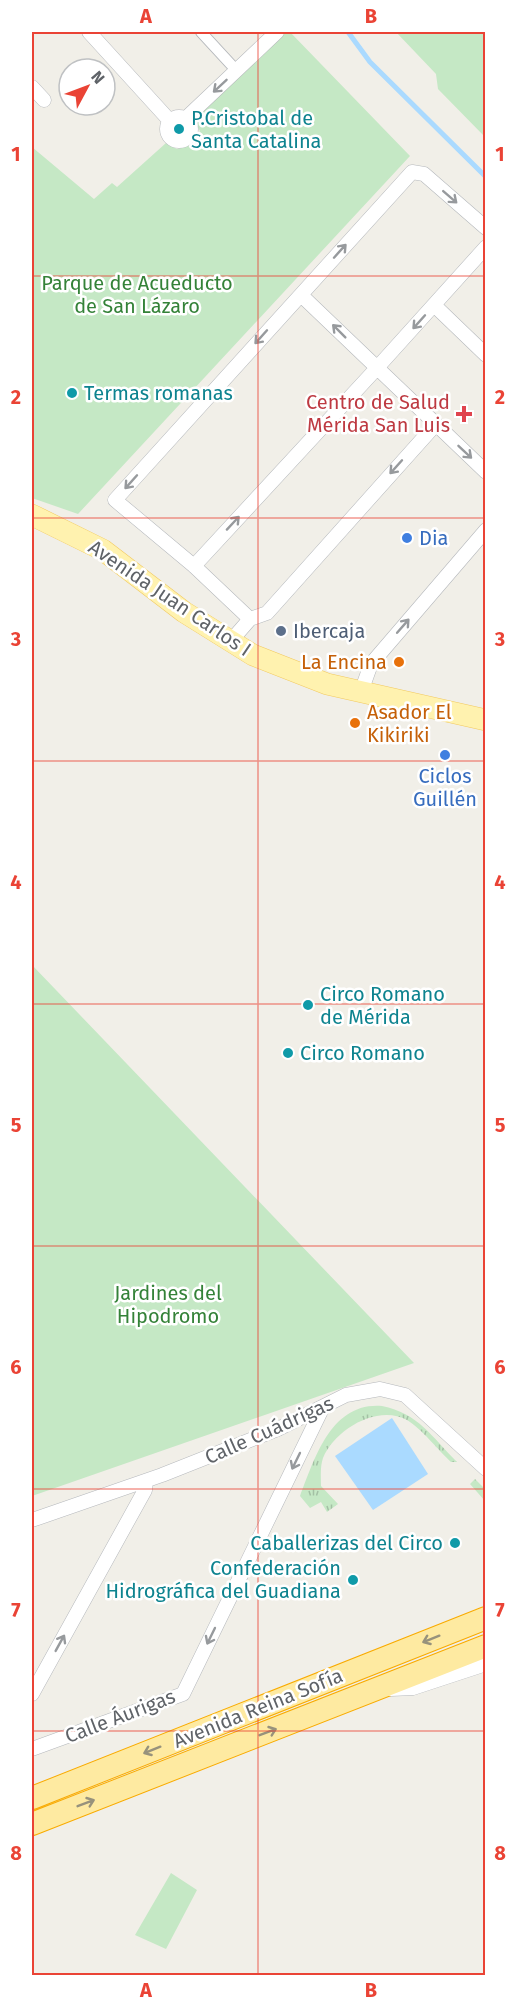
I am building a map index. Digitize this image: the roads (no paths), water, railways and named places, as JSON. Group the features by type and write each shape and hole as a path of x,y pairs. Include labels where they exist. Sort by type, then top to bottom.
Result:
{"highway":[{"name":"Avenida Reina Sofía","path":"32,1797 486,1618"},
{"name":"Avenida Reina Sofía","path":"32,1824 486,1646"}],"main road":[{"name":"Avenida Juan Carlos I","path":"32,515 103,550 184,612 230,642 299,674 360,692 486,720"}],"street":[{"path":"89,32 170,121"},
{"path":"201,32 236,70"},
{"path":"185,119 277,32"},
{"path":"32,87 44,100"},
{"path":"177,117 185,119 190,123 191,132 186,138 180,141 169,135 167,128 170,121 177,117"},
{"path":"250,619 194,566 115,500 412,172 424,174 486,228"},
{"path":"194,566 486,247"},
{"path":"301,295 486,472"},
{"path":"434,305 486,355"},
{"path":"230,642 250,619 267,613 436,424"},
{"path":"360,692 371,664 486,530"},
{"name":"Calle Cuádrigas","path":"32,1520 146,1482 322,1408 346,1395 380,1389 405,1395 486,1469"},
{"name":"Calle Áurigas","path":"32,1749 183,1694 322,1408"},
{"path":"32,1694 145,1490 146,1482"},
{"path":"374,1690 413,1688 486,1664"}],"water":[{"path":"392,1418 428,1474 373,1510 335,1456"}],"waterway":[{"path":"348,32 370,62 486,177"}],"place":[{"name":"P.Cristobal de Santa Catalina","path":"179,129"},
{"name":"Termas romanas","path":"72,393"},
{"name":"Centro de Salud Mérida San Luis","path":"464,414"},
{"name":"Dia","path":"407,538"},
{"name":"Ibercaja","path":"281,631"},
{"name":"La Encina","path":"399,662"},
{"name":"Asador El Kikiriki","path":"355,723"},
{"name":"Ciclos Guillén","path":"445,755"},
{"name":"Circo Romano de Mérida","path":"308,1005"},
{"name":"Circo Romano","path":"288,1053"},
{"name":"Caballerizas del Circo","path":"455,1543"},
{"name":"Confederación Hidrográfica del Guadiana","path":"353,1580"}],"park label":[{"name":"Parque de Acueducto de San Lázaro","path":"137,294"},
{"name":"Jardines del Hipodromo","path":"168,1304"}]}
